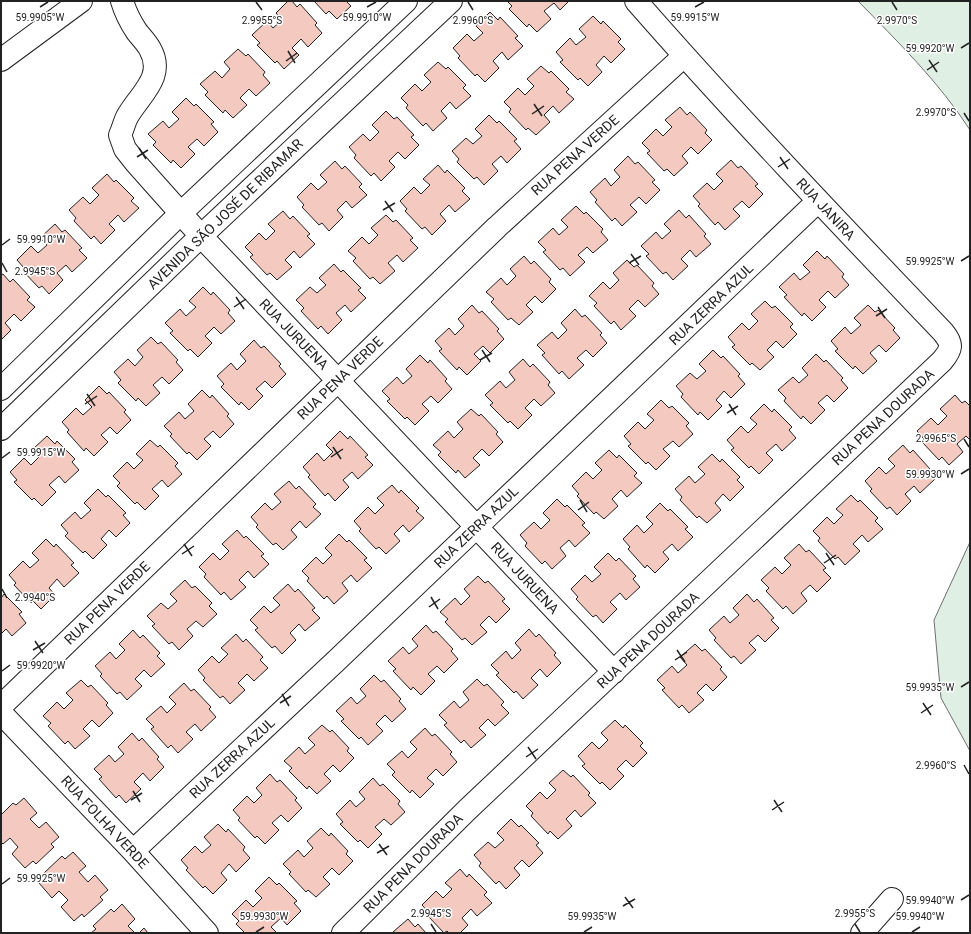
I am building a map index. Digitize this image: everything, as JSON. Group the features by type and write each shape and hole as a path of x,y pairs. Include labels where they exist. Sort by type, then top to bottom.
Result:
{"street":[{"path":"1,60 81,1"},
{"name":"RUA JURUENA","path":"122,1 136,31 150,49 155,60 156,70 152,82 127,118 120,135 126,149 133,159 201,236 614,672"},
{"path":"1,389 181,213 406,1"},
{"name":"AVENIDA SÃO JOSÉ DE RIBAMAR","path":"1,429 201,236 450,1"},
{"name":"RUA JANIRA","path":"636,1 684,56 818,201 943,332 948,338 951,346"},
{"name":"RUA PENA VERDE","path":"1,706 497,227 684,56"},
{"name":"RUA ZERRA AZUL","path":"133,851 477,527 818,201"},
{"name":"RUA PENA DOURADA","path":"343,933 467,810 942,361 951,346"},
{"name":"RUA FOLHA VERDE","path":"1,713 133,851 207,933"},
{"path":"862,933 892,899"}],"green space":[{"path":"858,1 970,1 970,130 945,95 903,47"},
{"path":"970,542 970,751 941,698 934,620"}],"building":[{"path":"288,1 292,1 297,7 300,4 317,23 315,25 322,33 308,47 301,39 292,48 299,55 284,69 277,61 275,63 257,45 260,43 252,35 267,21 273,28 282,20 276,13"},
{"path":"314,1 346,1 351,6 337,19 329,11 326,14"},
{"path":"507,1 569,1 560,10 554,3 544,11 551,19 537,32 529,24 527,27 509,9 512,6"},
{"path":"490,12 498,20 500,17 518,36 515,38 523,46 508,60 502,52 493,61 499,68 485,82 477,74 475,76 458,58 460,56 453,48 467,34 474,41 483,33 476,26"},
{"path":"593,16 601,24 603,21 621,39 618,42 625,49 611,63 604,56 596,65 602,72 588,86 580,78 578,80 560,62 563,60 556,52 570,38 576,45 586,37 579,29"},
{"path":"238,49 246,56 248,54 265,72 263,75 270,83 256,96 249,89 240,98 247,105 233,118 225,110 223,113 205,95 208,92 200,84 215,71 222,78 230,69 224,62"},
{"path":"438,62 446,69 448,67 466,85 463,88 471,96 456,109 450,102 441,111 447,118 433,131 426,123 423,126 406,108 408,105 401,98 415,84 422,91 431,82 424,75"},
{"path":"541,66 549,73 551,71 569,89 566,92 574,99 559,113 553,106 544,115 550,122 536,135 528,128 526,130 509,112 511,109 504,102 518,88 525,95 534,86 527,79"},
{"path":"186,98 194,106 196,104 214,122 211,124 218,132 204,146 197,139 188,147 195,154 181,168 173,160 171,163 153,145 156,142 148,134 163,121 169,128 179,119 172,112"},
{"path":"680,107 687,115 690,112 707,130 705,133 712,140 698,154 691,147 682,156 688,163 674,176 667,169 664,171 647,153 650,151 642,143 656,129 663,136 672,127 665,120"},
{"path":"386,111 394,119 397,117 414,135 411,137 419,145 405,159 398,152 389,161 395,167 381,181 374,173 371,176 354,158 356,155 349,147 363,134 370,141 379,132 372,125"},
{"path":"489,115 497,123 499,121 517,139 514,141 521,149 507,163 501,156 492,164 498,171 484,185 477,177 474,179 457,162 459,159 452,151 466,138 473,144 482,136 475,129"},
{"path":"628,156 635,164 638,162 655,180 652,182 660,190 646,204 639,197 630,205 637,212 622,226 615,218 612,221 595,202 597,200 590,192 605,178 611,186 620,177 614,170"},
{"path":"731,160 738,168 741,166 758,184 755,186 763,194 749,208 742,201 733,209 740,216 725,230 718,222 715,225 698,206 700,204 693,196 707,183 714,190 723,181 716,174"},
{"path":"335,161 342,169 345,166 362,184 359,187 367,195 352,208 346,201 337,210 343,217 329,231 322,223 319,225 302,207 304,205 297,197 311,183 318,190 327,182 320,175"},
{"path":"438,165 445,173 447,170 465,188 462,191 470,199 455,212 449,205 440,214 446,221 432,235 425,227 422,229 405,211 407,209 400,201 414,187 421,194 430,185 423,179"},
{"path":"107,174 114,182 116,180 134,198 131,201 139,208 124,222 118,215 109,224 115,230 101,244 94,236 91,239 74,221 76,218 69,210 83,197 90,204 99,195 92,188"},
{"path":"576,206 584,214 586,212 603,229 601,232 608,240 593,253 587,247 578,255 585,262 570,276 563,268 560,270 543,252 546,250 538,242 553,228 559,235 568,227 561,220"},
{"path":"679,210 686,218 689,215 706,234 704,236 711,244 696,257 690,250 681,259 688,266 673,280 666,272 663,274 646,256 649,254 641,246 656,232 662,239 671,231 664,224"},
{"path":"283,211 290,219 293,216 310,234 307,236 315,244 300,258 294,251 285,260 292,267 277,280 270,273 267,275 250,257 253,255 245,247 259,233 266,240 275,231 268,224"},
{"path":"386,215 393,222 396,220 413,238 410,240 418,248 403,262 397,255 388,263 395,271 380,284 373,277 370,279 353,261 356,258 348,251 362,237 369,244 378,235 371,228"},
{"path":"55,224 62,232 65,230 82,248 79,250 87,258 72,272 66,265 57,273 63,280 49,294 42,286 39,288 22,270 24,268 17,260 31,246 38,253 47,245 40,238"},
{"path":"817,251 825,259 827,256 844,274 842,277 849,285 835,298 828,291 819,300 826,307 812,321 804,313 802,316 784,297 787,295 779,287 794,273 800,280 810,272 803,265"},
{"path":"524,256 531,264 534,261 551,279 549,282 556,289 542,303 535,296 526,305 533,312 519,325 511,318 508,320 491,302 494,299 486,292 501,278 507,285 516,276 510,269"},
{"path":"627,260 634,267 637,265 654,283 652,286 659,294 645,307 638,300 629,309 636,316 621,330 614,321 611,324 594,306 597,303 589,296 603,282 610,289 619,280 613,273"},
{"path":"334,264 341,272 343,270 361,288 358,290 366,298 351,312 345,305 336,313 342,320 328,334 321,326 318,329 301,311 304,308 296,300 310,287 317,293 326,285 319,278"},
{"path":"3,274 10,282 13,279 30,297 27,300 35,307 21,321 14,314 5,323 11,330 1,340 1,275"},
{"path":"203,287 211,295 213,292 230,310 228,313 235,321 221,334 214,327 205,336 212,343 198,357 190,349 188,351 170,333 173,331 165,323 180,309 186,316 196,307 189,301"},
{"path":"765,301 772,308 775,306 793,324 790,327 797,334 783,348 776,341 767,350 774,357 760,370 752,363 750,365 732,347 735,345 728,337 742,323 749,330 758,321 751,314"},
{"path":"472,305 479,313 482,311 499,329 497,331 504,339 490,353 483,346 474,354 481,361 467,375 459,367 457,370 439,351 442,349 435,341 449,328 455,335 464,326 458,319"},
{"path":"868,305 875,312 878,310 895,328 893,330 900,338 886,352 879,345 870,353 877,361 863,374 855,366 853,369 835,351 838,349 831,341 845,327 851,334 861,325 854,318"},
{"path":"575,309 582,317 585,315 602,333 600,335 607,343 593,357 586,350 577,358 584,365 569,379 562,371 559,374 542,355 545,353 537,345 552,332 558,339 567,330 561,323"},
{"path":"151,337 158,344 161,342 178,360 176,362 183,370 169,384 162,377 153,385 160,393 146,406 138,398 136,401 118,383 121,380 114,372 128,359 135,366 143,357 137,350"},
{"path":"254,340 261,348 264,346 281,364 279,366 286,374 272,388 265,381 256,389 263,396 249,410 241,402 239,405 221,387 224,384 217,376 231,363 237,370 246,361 240,354"},
{"path":"713,350 721,358 723,356 740,374 738,376 745,384 731,398 724,391 716,400 722,406 708,420 700,412 698,415 681,397 683,394 676,386 690,373 697,379 706,371 699,364"},
{"path":"816,354 824,362 826,360 843,378 841,380 848,388 834,402 827,395 818,403 825,410 811,424 803,416 801,419 784,401 786,398 778,390 793,377 799,383 808,375 802,368"},
{"path":"420,355 428,363 430,360 447,379 445,381 452,389 438,403 431,396 422,404 429,411 415,425 407,417 405,419 387,401 390,399 382,391 397,377 403,384 412,376 406,369"},
{"path":"523,359 530,367 533,364 550,382 548,385 555,393 541,406 534,399 525,408 532,415 518,429 510,421 508,423 490,405 493,403 485,395 500,381 506,388 515,380 509,372"},
{"path":"99,386 107,394 109,392 126,410 124,412 131,420 117,434 110,427 101,435 108,442 94,456 86,448 84,451 67,432 69,430 62,422 76,408 83,415 92,407 85,400"},
{"path":"202,390 210,398 212,395 229,414 227,416 234,424 220,438 213,431 204,439 211,446 197,460 189,452 187,454 170,436 172,434 164,426 179,412 185,419 194,411 188,404"},
{"path":"955,395 962,403 965,401 970,406 970,440 966,436 957,444 963,452 949,465 942,457 939,460 922,442 924,439 917,431 931,418 938,425 947,416 940,409"},
{"path":"661,400 669,408 672,406 689,423 686,426 693,434 679,447 673,441 663,449 670,456 656,470 648,462 646,464 628,446 631,444 624,436 638,422 645,429 654,420 647,414"},
{"path":"764,404 772,412 774,409 792,427 789,430 796,438 782,451 776,444 766,453 773,460 759,474 751,466 749,468 731,450 734,448 727,440 741,426 748,433 757,424 750,418"},
{"path":"471,409 479,416 481,414 498,432 496,434 503,442 489,456 482,449 473,458 480,465 465,478 458,470 456,473 438,455 441,452 433,445 448,431 454,438 463,429 457,422"},
{"path":"340,431 348,439 350,436 368,455 365,457 373,465 358,479 352,472 343,480 349,487 335,501 328,493 325,496 308,477 310,475 303,467 317,453 324,461 333,452 326,445"},
{"path":"47,436 55,444 57,441 75,459 72,462 79,470 65,483 59,476 49,485 56,492 42,506 34,498 32,500 14,482 17,480 10,472 24,458 31,465 40,456 33,449"},
{"path":"150,440 158,447 160,445 178,463 175,466 182,474 168,487 162,480 152,489 159,496 145,510 137,502 135,504 117,486 120,483 113,476 127,462 134,469 143,460 136,454"},
{"path":"903,445 910,453 913,450 930,469 927,471 935,479 920,493 914,486 905,494 911,501 897,515 890,507 887,509 870,491 872,489 865,481 879,467 886,474 895,466 888,459"},
{"path":"609,450 617,458 619,455 637,473 634,476 642,483 627,497 621,490 612,499 618,506 604,519 596,512 594,514 577,496 579,494 572,486 586,472 593,479 602,470 595,463"},
{"path":"712,454 720,462 722,459 740,477 737,480 744,487 730,501 723,494 715,503 721,510 707,523 699,516 697,518 680,500 682,497 675,489 689,476 695,483 705,474 698,467"},
{"path":"289,481 296,489 299,486 316,504 313,507 321,514 306,528 300,521 291,530 297,537 283,550 276,543 273,545 256,527 258,525 251,517 265,503 272,510 281,502 274,494"},
{"path":"392,485 399,493 401,490 419,508 416,511 424,518 409,532 403,525 394,534 400,541 386,554 379,547 376,549 359,531 361,529 354,521 368,507 375,514 384,505 377,498"},
{"path":"98,489 106,497 108,495 126,513 123,515 130,523 116,537 109,530 101,539 107,545 93,559 85,551 83,553 65,536 68,533 61,525 75,512 81,519 91,510 84,503"},
{"path":"851,495 858,502 860,500 878,518 875,521 883,529 868,542 862,535 853,544 860,551 845,565 838,557 835,559 818,541 820,538 813,531 827,517 834,524 843,515 836,509"},
{"path":"557,499 565,507 567,505 585,523 582,525 590,533 575,547 569,540 560,548 566,556 552,569 545,561 542,564 525,546 527,543 520,535 534,522 541,529 550,520 543,513"},
{"path":"660,503 668,511 670,509 688,527 685,529 693,537 678,551 672,544 663,552 669,559 655,573 647,565 645,568 628,549 630,547 623,539 637,525 644,533 653,524 646,517"},
{"path":"237,530 244,538 246,536 264,554 261,556 269,564 254,578 248,571 239,580 246,587 231,600 224,592 221,595 204,577 206,574 199,567 213,553 220,560 229,551 222,544"},
{"path":"339,534 347,542 349,540 367,558 364,560 372,568 357,582 351,575 342,583 348,591 334,604 327,596 324,599 307,581 309,578 302,571 316,557 323,564 332,555 325,548"},
{"path":"46,539 54,547 56,544 74,563 71,565 79,573 64,587 57,579 49,588 55,595 41,609 33,601 31,603 14,585 16,583 9,575 23,561 30,568 39,560 32,553"},
{"path":"799,544 806,552 809,550 826,568 823,570 831,578 817,592 810,585 801,593 807,601 793,614 786,606 783,609 766,591 769,588 761,580 775,567 782,574 791,565 784,558"},
{"path":"608,553 616,561 619,558 636,576 633,579 640,587 626,600 620,593 610,602 617,609 603,623 596,615 593,617 576,599 578,597 571,589 585,575 592,582 601,574 594,567"},
{"path":"478,576 485,583 488,581 505,599 502,601 510,609 496,623 489,616 480,625 487,632 472,645 465,638 462,640 445,622 448,619 440,612 455,598 461,605 470,596 464,589"},
{"path":"185,580 192,588 195,586 212,603 209,606 217,614 203,627 196,621 187,629 193,636 179,650 172,642 169,644 152,626 155,624 147,616 161,603 168,609 177,601 170,594"},
{"path":"288,584 295,592 298,589 315,608 312,610 320,618 305,631 299,624 290,633 296,640 282,654 275,646 272,648 255,630 258,628 250,620 264,606 271,613 280,605 273,598"},
{"path":"4,594 22,612 19,614 26,623 12,636 6,629 1,634 1,596 2,597"},
{"path":"747,594 754,602 757,599 774,618 771,620 779,628 765,642 758,635 749,643 756,650 741,664 734,656 731,658 714,640 716,638 709,630 724,616 730,623 739,615 733,608"},
{"path":"426,625 433,633 436,631 453,649 451,651 458,659 444,673 437,666 428,674 435,681 421,695 413,687 411,690 393,671 396,669 388,661 403,647 409,654 418,646 412,639"},
{"path":"529,629 536,637 539,634 556,653 554,655 561,663 547,677 540,669 531,678 538,685 523,699 516,691 514,693 496,675 499,673 491,665 506,651 512,659 521,650 515,643"},
{"path":"133,630 140,638 143,635 160,653 157,656 165,664 151,677 144,670 135,679 142,686 127,700 120,692 117,694 100,676 102,674 95,666 110,652 116,659 125,650 119,644"},
{"path":"236,634 243,642 246,639 263,657 260,660 268,668 254,681 247,674 238,683 245,690 230,704 223,696 220,698 203,680 205,678 198,670 212,656 219,663 228,654 221,648"},
{"path":"695,644 702,651 705,649 722,667 720,669 727,677 713,691 706,684 697,693 704,700 689,713 682,705 679,708 662,690 665,688 657,680 672,666 678,673 687,665 680,657"},
{"path":"374,675 381,682 384,680 401,699 399,701 406,709 392,722 385,715 376,724 383,731 368,745 361,737 359,739 341,721 344,719 336,711 351,697 357,704 366,696 360,689"},
{"path":"477,679 484,686 487,684 504,702 501,705 509,713 495,726 488,719 479,728 486,735 471,748 464,740 461,743 444,725 447,723 439,715 454,701 460,708 469,700 463,692"},
{"path":"81,680 88,687 91,685 108,703 106,705 113,713 99,727 92,720 83,729 90,736 75,749 68,741 65,744 48,726 51,723 43,716 57,702 64,709 73,700 66,693"},
{"path":"184,683 191,691 194,689 211,707 209,709 216,717 201,731 195,724 186,732 193,739 178,753 171,745 168,748 151,729 154,727 146,719 161,706 167,713 176,704 169,697"},
{"path":"615,720 623,728 625,725 643,743 640,746 647,753 633,767 626,760 617,769 624,776 610,790 602,782 600,784 582,766 585,764 578,756 592,742 599,749 608,740 601,733"},
{"path":"322,725 330,732 332,730 349,748 347,751 354,758 340,772 333,765 324,774 331,781 317,794 309,786 307,789 289,771 292,768 284,761 299,747 305,754 315,745 308,738"},
{"path":"425,728 432,736 435,734 452,752 450,754 457,762 443,776 436,769 427,778 434,784 420,798 412,790 410,793 392,775 395,772 387,764 402,751 408,758 417,749 410,742"},
{"path":"132,733 139,741 142,738 159,757 157,759 164,767 150,781 143,773 134,782 141,789 126,803 119,795 116,798 99,779 102,777 94,769 109,755 115,762 124,754 118,747"},
{"path":"563,770 571,777 573,775 590,793 588,795 596,803 581,817 575,810 566,819 572,826 558,839 550,831 548,834 531,816 533,813 526,806 540,792 547,799 556,790 549,783"},
{"path":"270,774 277,782 280,780 297,798 295,800 302,808 288,822 281,815 272,823 279,830 265,844 257,836 255,838 238,820 240,818 233,810 247,796 254,803 262,795 256,788"},
{"path":"373,778 380,786 383,784 400,801 398,804 405,812 391,825 384,819 375,827 382,834 368,848 360,840 358,842 340,824 343,822 336,814 350,800 356,807 365,799 359,792"},
{"path":"24,798 37,813 30,819 39,828 46,822 59,837 51,844 54,847 36,864 33,861 25,868 12,854 18,847 10,838 3,844 1,842 1,815 13,803 16,805"},
{"path":"511,819 519,827 521,825 539,843 536,845 543,853 529,867 522,860 514,868 520,875 506,889 499,881 496,884 479,866 481,863 474,855 488,842 495,848 504,840 497,833"},
{"path":"218,824 226,832 228,829 245,847 243,850 250,858 236,872 229,864 221,873 227,880 213,894 205,886 203,888 186,870 188,868 181,860 195,846 202,853 211,845 204,837"},
{"path":"321,828 329,836 331,833 348,851 346,854 353,861 339,875 332,868 323,877 330,884 316,897 308,890 306,892 289,874 291,872 283,864 298,850 304,857 313,848 307,841"},
{"path":"73,852 86,866 79,872 88,882 95,875 108,890 100,897 103,900 84,917 82,914 74,921 61,907 68,900 59,891 52,898 39,883 46,876 44,873 62,856 65,859"},
{"path":"460,869 467,877 469,874 487,892 484,895 492,903 477,916 471,909 462,918 468,925 460,933 449,933 447,931 444,933 427,915 429,913 422,905 436,891 443,898 452,889 445,883"},
{"path":"269,877 277,885 279,883 297,901 294,903 301,911 287,925 281,918 271,927 277,933 245,933 236,924 239,921 232,914 246,900 253,907 262,898 255,891"},
{"path":"122,904 135,919 128,926 135,933 91,933 96,929 93,926 111,909 114,912"},
{"path":"408,919 415,927 418,924 426,933 393,932"},
{"path":"144,928 148,933 139,933"}]}
